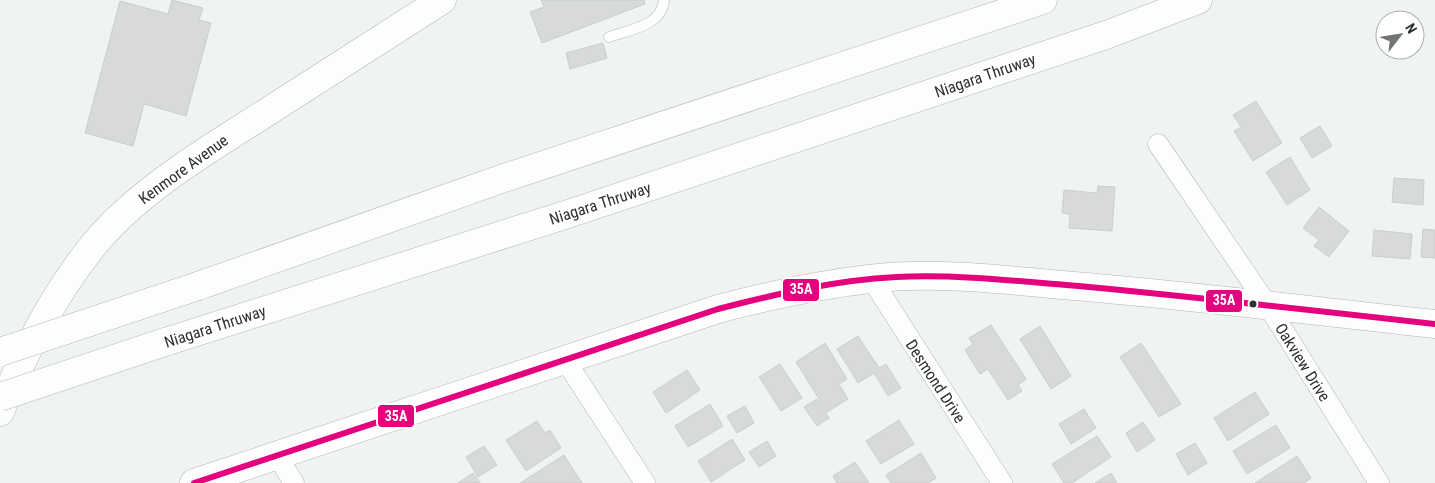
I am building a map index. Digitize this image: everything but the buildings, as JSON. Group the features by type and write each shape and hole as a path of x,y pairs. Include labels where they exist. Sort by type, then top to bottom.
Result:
{"main road":[{"name":"Kenmore Avenue","path":"0,412 14,374 54,302 92,246 141,198 196,157 442,0"},
{"path":"0,352 198,286 507,177 1043,0"},
{"name":"Niagara Thruway","path":"0,397 165,342 614,199 1106,35 1198,0"},
{"path":"194,483 755,299 870,278 927,276 988,278 1153,293 1435,324"}],"street":[{"name":"Oakview Drive","path":"1158,144 1268,306 1379,483"},
{"name":"Desmond Drive","path":"870,278 1002,483"},
{"path":"565,360 645,483"},
{"path":"277,456 294,483"}],"lane":[{"path":"609,37 646,24 658,17 664,0"}],"transit line":[{"name":"35A","path":"194,483 718,309 784,293 851,281 920,276 993,279 1089,287 1435,324"}]}
